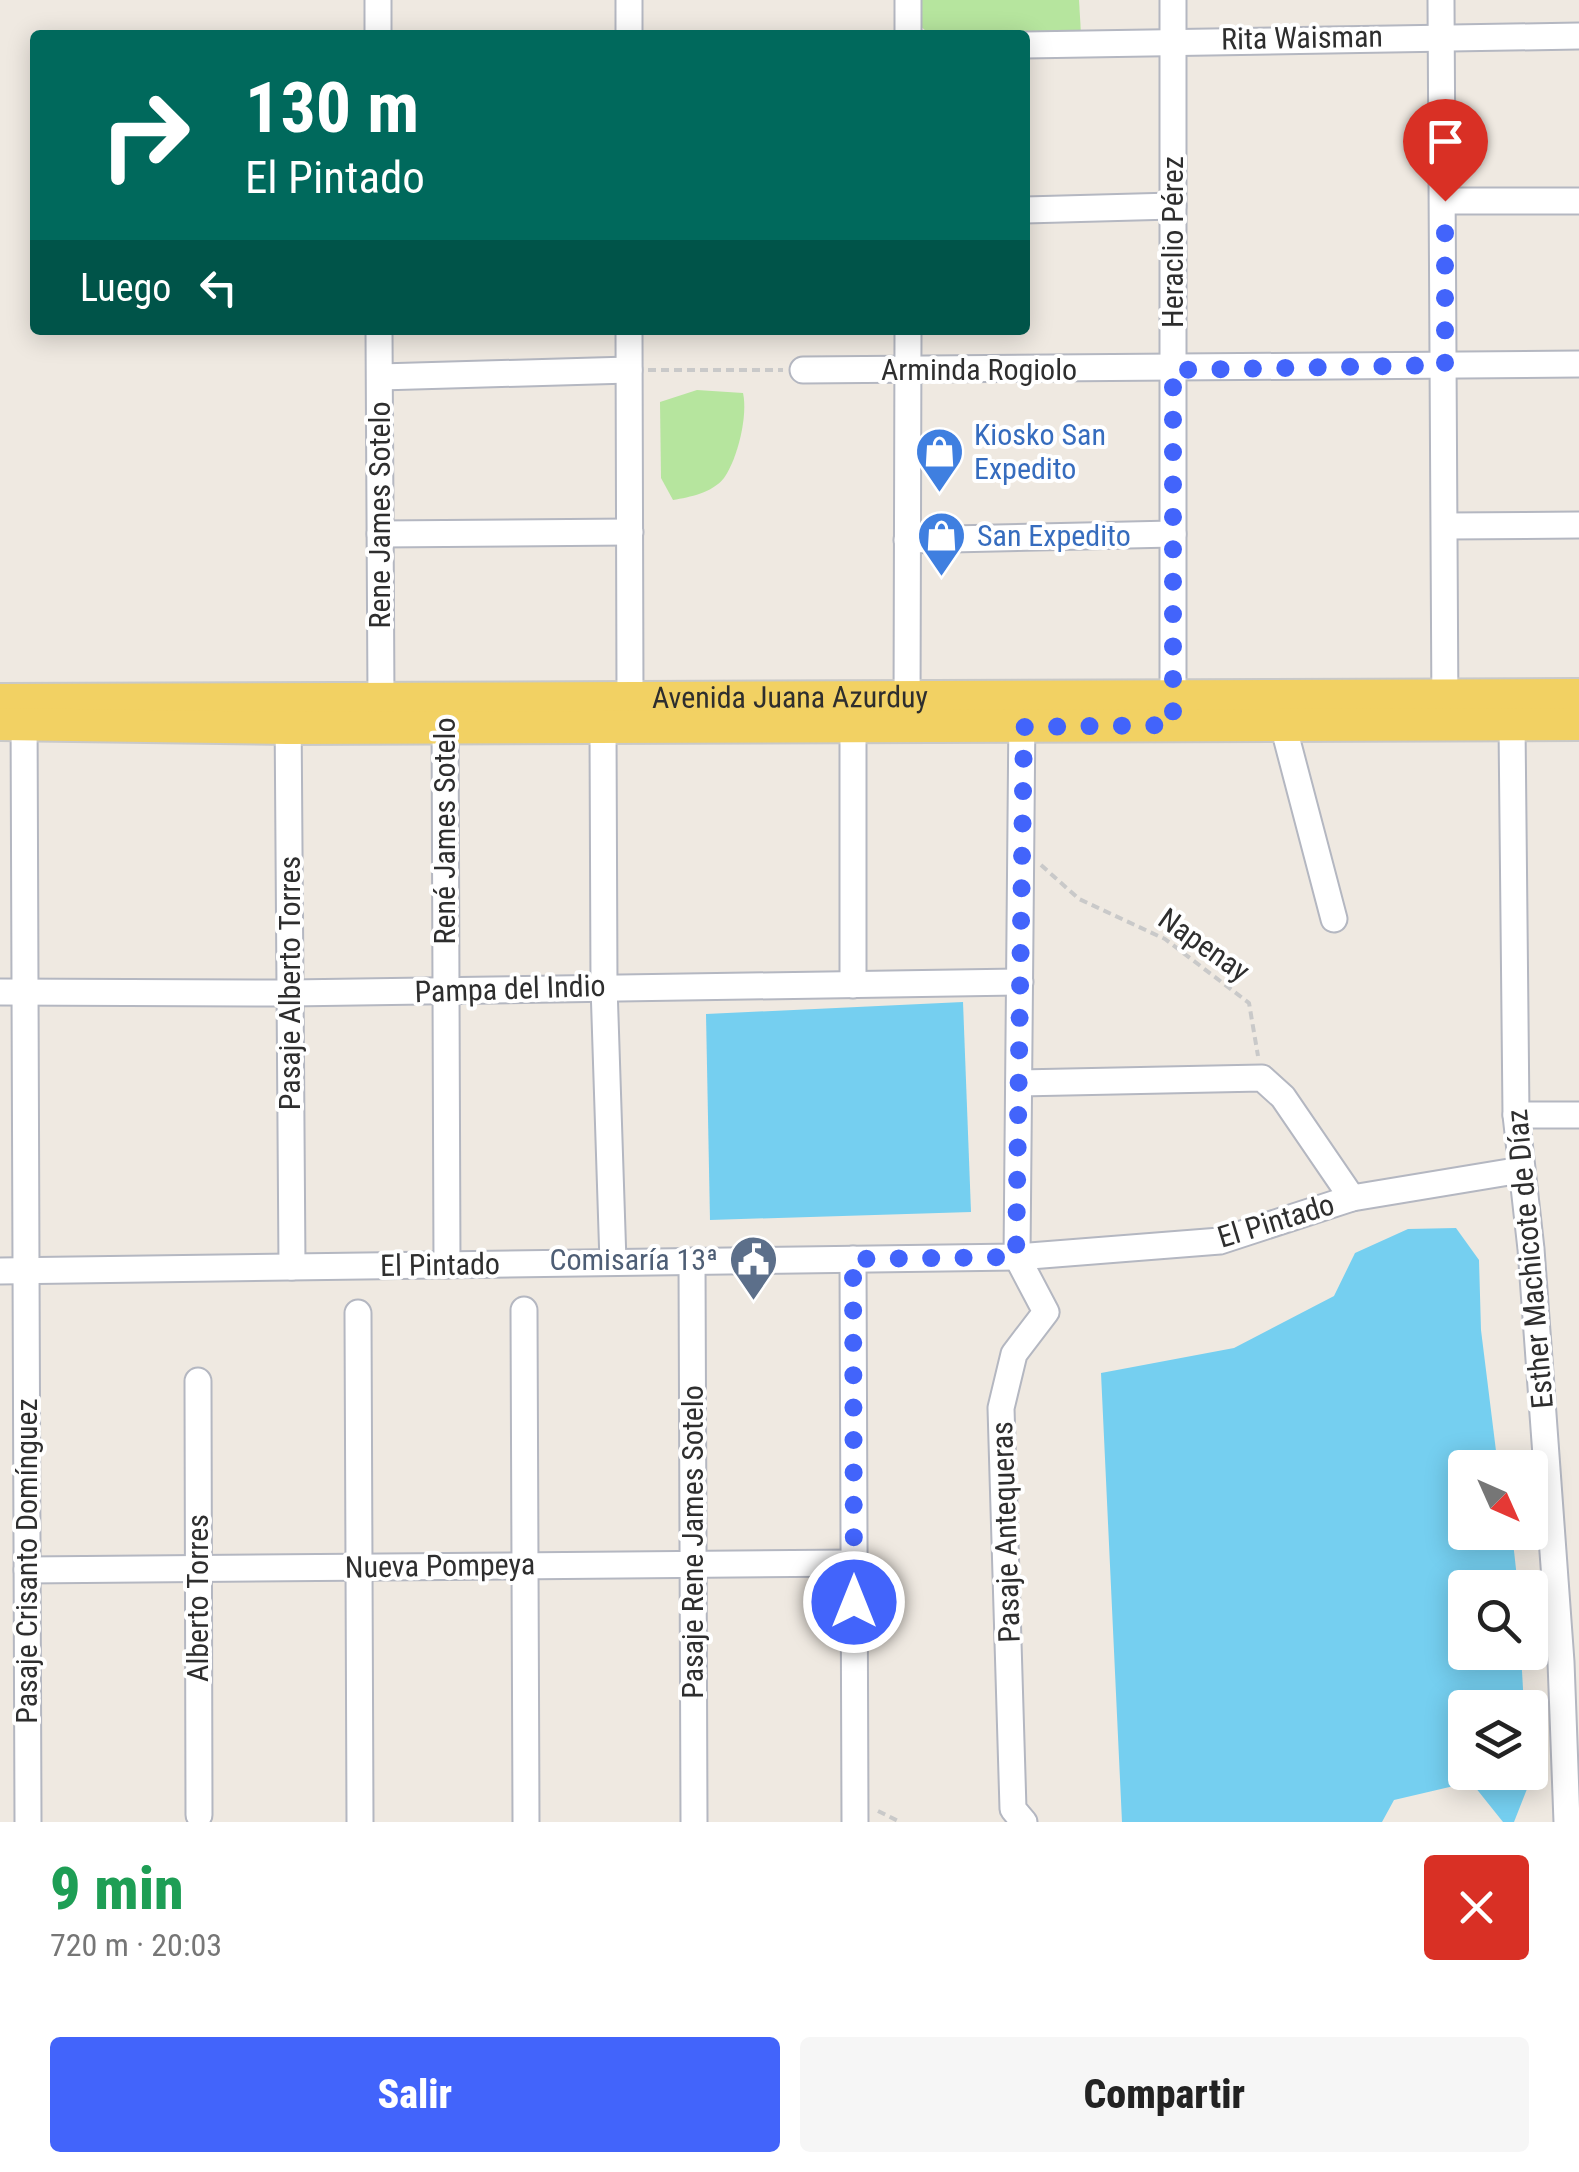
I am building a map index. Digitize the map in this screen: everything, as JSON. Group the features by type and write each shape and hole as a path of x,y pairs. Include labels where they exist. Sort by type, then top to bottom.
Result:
{"main road":[{"name":"Avenida Juana Azurduy","path":"1506,711 1579,695"},
{"name":"Avenida Juana Azurduy","path":"12,713 445,713 630,697 853,712"},
{"name":"Avenida Juana Azurduy","path":"288,714 381,700 445,713 603,728 853,712 1173,709 1506,711 1579,724"}],"street":[{"path":"378,0 378,30"},
{"path":"629,0 629,30"},
{"path":"908,0 908,30"},
{"name":"Heraclio Pérez","path":"1173,0 1173,709"},
{"path":"1442,0 1444,710"},
{"name":"Rita Waisman","path":"1030,46 1441,35 1579,36"},
{"path":"1445,201 1579,201"},
{"path":"1030,210 1173,206"},
{"name":"Rene James Sotelo","path":"380,335 381,700"},
{"path":"613,1262 604,986 603,728 630,697 630,335"},
{"path":"907,712 908,335"},
{"name":"Arminda Rogiolo","path":"803,370 1579,364"},
{"path":"380,377 630,370"},
{"path":"1446,526 1579,525"},
{"path":"380,534 630,532"},
{"path":"907,540 1172,534"},
{"path":"1283,711 1334,920"},
{"name":"Esther Machicote de Díaz","path":"1506,711 1516,1115 1561,1662 1567,1822"},
{"path":"853,712 853,985"},
{"path":"1016,1257 1022,712"},
{"name":"Pasaje Crisanto Domínguez","path":"12,713 13,1271 27,1570 28,1822"},
{"name":"René James Sotelo","path":"445,713 447,1264"},
{"name":"Pasaje Alberto Torres","path":"288,714 292,1267"},
{"name":"Pampa del Indio","path":"12,992 290,994 1020,982"},
{"path":"1019,1082 1262,1078 1284,1097 1352,1198"},
{"path":"1516,1115 1579,1115"},
{"name":"El Pintado","path":"13,1271 1016,1257 1220,1241 1352,1198 1521,1170"},
{"name":"Pasaje Antequeras","path":"1016,1257 1046,1312 1014,1354 1001,1408 1013,1809 1024,1822"},
{"path":"853,1259 855,1822"},
{"name":"Pasaje Rene James Sotelo","path":"692,1261 694,1822"},
{"path":"524,1310 526,1822"},
{"path":"358,1313 360,1822"},
{"name":"Alberto Torres","path":"198,1381 199,1815"},
{"name":"Nueva Pompeya","path":"27,1570 854,1562"}],"path":[{"path":"630,370 803,370"},
{"name":"Napenay","path":"1022,848 1079,899 1165,939 1249,1003 1262,1078"}],"green space":[{"path":"918,0 1079,0 1081,34 925,30 919,25"},
{"path":"697,390 743,393 741,436 729,470 719,483 700,494 673,500 661,478 660,402"}],"water":[{"path":"963,1002 971,1212 710,1220 706,1014"},
{"path":"1456,1228 1479,1260 1481,1330 1496,1450 1448,1450 1448,1550 1514,1550 1516,1570 1448,1570 1448,1670 1522,1670 1523,1690 1448,1690 1448,1787 1394,1800 1382,1822 1122,1822 1101,1373 1234,1348 1334,1296 1355,1253 1408,1229"},
{"path":"1477,1790 1527,1790 1514,1822 1503,1822"}],"place":[{"name":"Kiosko San Expedito","path":"939,494"},
{"name":"San Expedito","path":"942,578"},
{"name":"Comisaría 13ª","path":"753,1302"}],"route":[{"path":"854,1602 853,1259 1016,1257 1024,727 1173,725 1173,370 1445,365 1445,201"}]}
